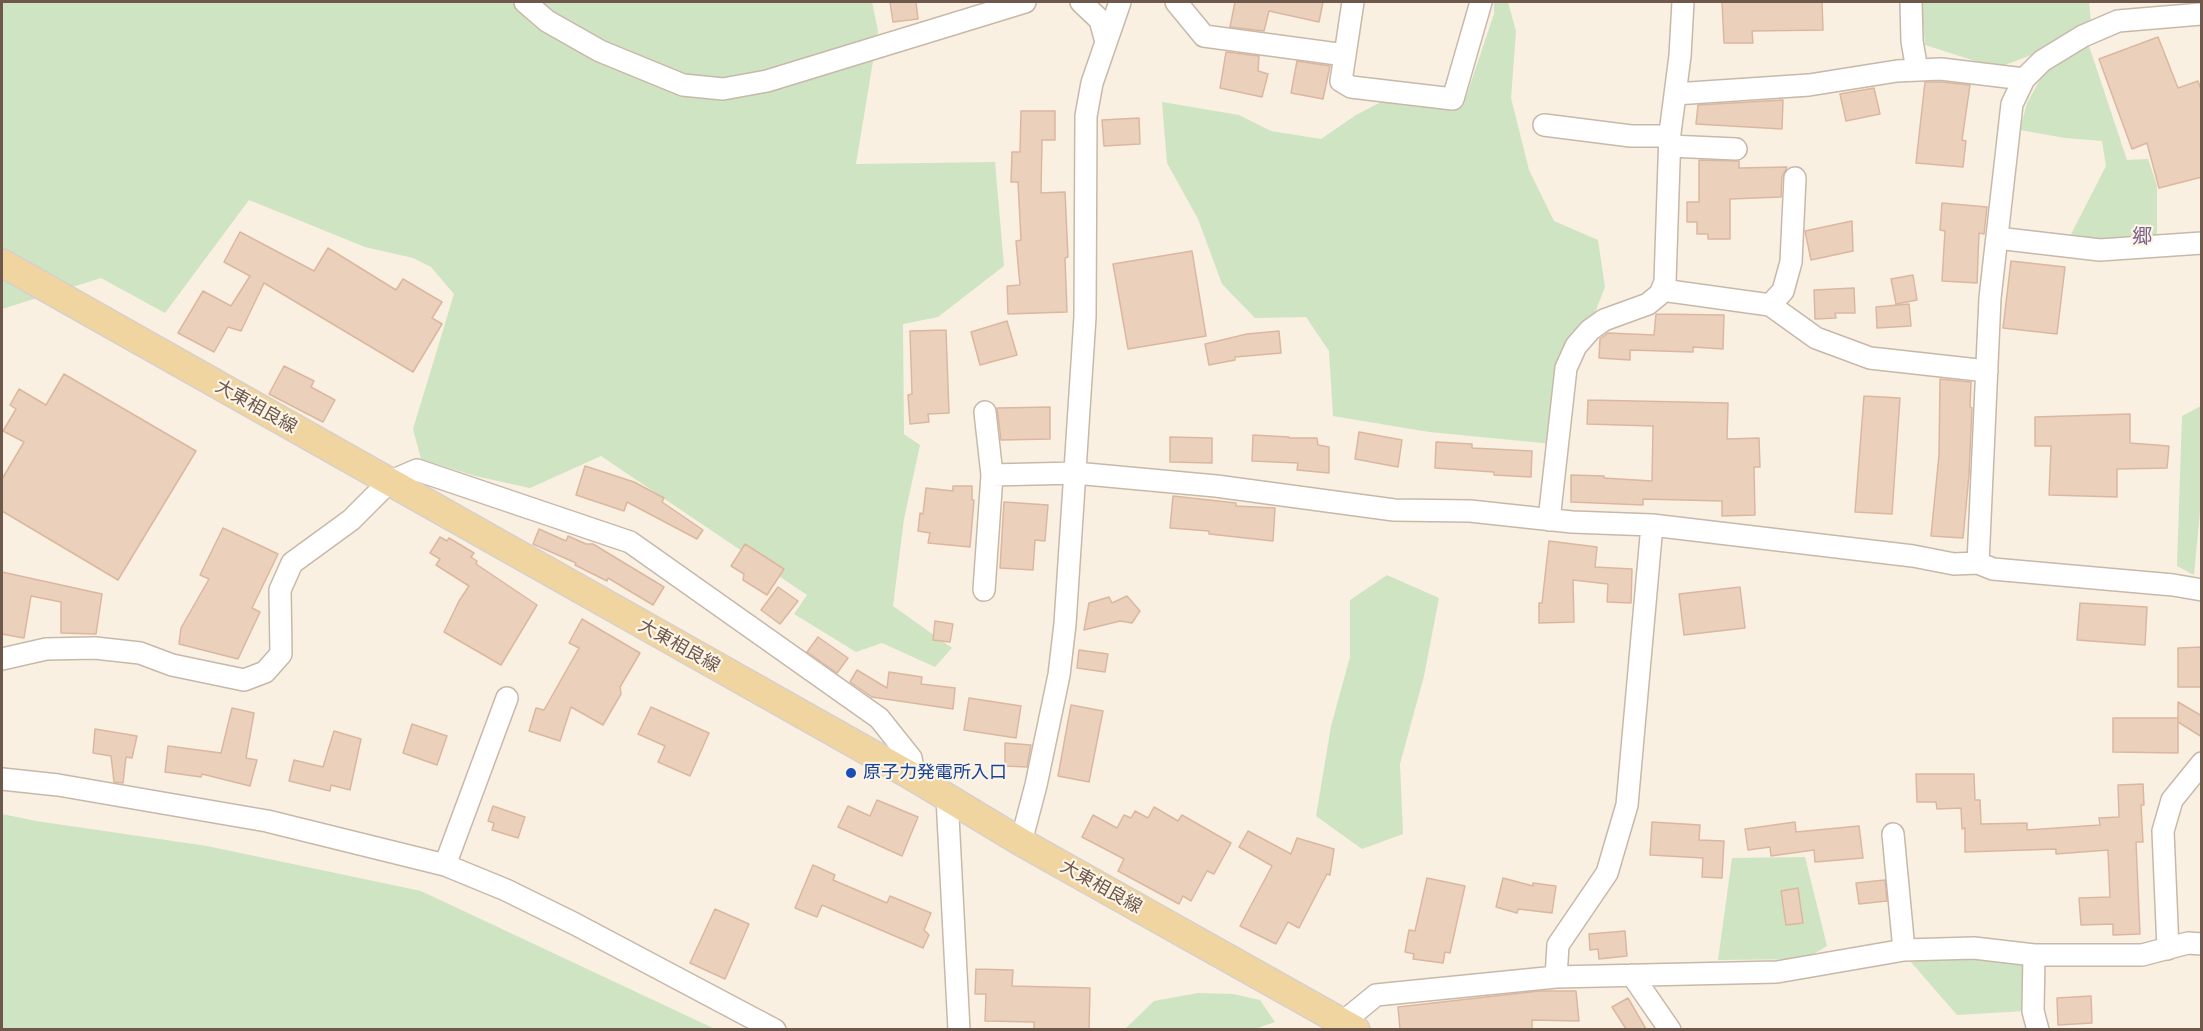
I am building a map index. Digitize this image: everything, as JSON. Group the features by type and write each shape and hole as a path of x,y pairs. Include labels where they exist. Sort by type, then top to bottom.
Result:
{"main road":[{"name":"大東相良線","path":"2,263 915,778 1021,842 1349,1026"}],"street":[{"path":"525,2 547,21 600,51 683,85 723,89 766,81 1025,2"},
{"path":"1081,2 1100,20 1106,42"},
{"path":"1021,842 1036,785 1059,675 1065,624 1085,317 1086,116 1092,83 1120,2"},
{"path":"1176,2 1204,36 1345,55"},
{"path":"1353,2 1341,81 1351,87 1453,99 1481,2"},
{"path":"1549,520 1566,368 1576,346 1590,330 1604,320 1648,304 1660,294 1665,282 1670,141 1683,2"},
{"path":"1911,2 1912,41 1917,70"},
{"path":"1978,563 1990,298 2012,104 2024,79 2042,61 2083,36 2118,21 2201,15 2199,2"},
{"path":"1675,94 1809,85 1917,70 1941,69 2024,79"},
{"path":"1544,125 1736,149"},
{"path":"1770,305 1783,291 1791,262 1795,178"},
{"path":"1997,238 2100,250 2202,243"},
{"path":"1662,290 1770,305 1816,338 1870,358 1987,371"},
{"path":"984,591 992,475 985,412"},
{"path":"2,659 46,650 94,648 140,653 172,665 244,680 265,672 281,654 280,590 292,563 351,520 389,482 417,470 630,542 879,718 910,758 915,778"},
{"path":"992,475 1075,473 1216,486 1394,510 1470,511 1549,520 1652,525 1913,556 1954,564 1978,563 1993,569 2173,585 2202,590"},
{"path":"1556,978 1558,945 1607,873 1627,805 1652,525"},
{"path":"445,865 507,698"},
{"path":"2168,949 2163,831 2172,800 2202,763"},
{"path":"2,779 58,785 267,821 445,865 506,890 565,919 775,1029"},
{"path":"947,797 959,1029"},
{"path":"1893,834 1904,950"},
{"path":"1349,1026 1376,995 1556,978 1777,972 1904,950 1974,948 2034,955 2142,955 2188,943 2202,944"},
{"path":"2034,955 2033,1011 2038,1029"},
{"path":"1632,975 1670,1029"}],"green space":[{"path":"2,2 872,2 878,31 856,164 995,162 1004,266 938,317 903,324 904,434 920,445 904,519 893,606 952,648 935,667 882,643 856,652 794,614 807,595 601,456 530,488 475,476 421,459 413,429 454,294 431,267 413,258 365,247 249,200 165,313 101,278 2,309"},
{"path":"1494,2 1508,2 1516,31 1511,98 1529,170 1554,221 1598,240 1605,287 1563,395 1553,444 1429,432 1333,416 1329,351 1306,317 1255,318 1222,284 1198,219 1167,163 1162,102 1239,115 1271,131 1321,139 1356,115 1383,101 1464,103 1494,14"},
{"path":"1921,2 2089,2 2092,32 1997,68 1925,45"},
{"path":"2088,43 2127,160 2148,159 2157,186 2157,243 2066,244 2106,166 2102,141 2065,138 2020,130 2027,103 2054,54"},
{"path":"2201,406 2202,490 2194,575 2177,566 2182,416"},
{"path":"1387,575 1439,598 1424,676 1400,764 1403,834 1362,849 1316,816 1331,726 1350,657 1350,600"},
{"path":"2,814 207,846 421,891 715,1029 2,1029"},
{"path":"1805,857 1827,946 1805,959 1718,960 1732,858"},
{"path":"1963,954 2029,964 2025,1011 1957,1015 1910,961"},
{"path":"1198,993 1233,994 1260,1000 1275,1022 1255,1029 1125,1029 1154,1001"}],"building":[{"path":"890,2 916,2 918,19 893,22"},
{"path":"1235,2 1323,2 1319,22 1269,11 1264,31 1230,27"},
{"path":"1722,2 1822,2 1823,30 1752,31 1753,43 1724,43"},
{"path":"2158,37 2178,88 2198,81 2202,92 2202,177 2159,188 2147,143 2132,149 2099,59"},
{"path":"1226,52 1259,56 1258,71 1268,74 1262,97 1220,88"},
{"path":"1297,61 1330,66 1323,99 1291,93"},
{"path":"1925,82 1970,85 1962,140 1966,141 1963,167 1916,163"},
{"path":"1874,88 1880,114 1846,121 1840,94"},
{"path":"1783,100 1782,129 1696,124 1698,105"},
{"path":"1021,111 1055,111 1055,140 1042,140 1041,193 1065,192 1068,257 1065,258 1067,312 1008,314 1007,286 1020,285 1016,241 1021,240 1018,182 1011,182 1012,152 1020,152"},
{"path":"1139,118 1140,144 1104,146 1102,120"},
{"path":"1699,160 1739,161 1739,168 1787,167 1782,177 1781,197 1730,199 1730,239 1708,239 1708,234 1697,234 1697,222 1687,222 1687,202 1699,202"},
{"path":"1942,203 1987,207 1984,234 1979,233 1977,283 1942,281 1945,231 1940,230"},
{"path":"1852,221 1853,251 1811,260 1805,231"},
{"path":"240,232 314,271 328,248 396,290 403,279 442,302 432,318 442,324 413,372 264,283 241,331 228,327 214,352 178,333 203,291 231,306 250,276 224,262"},
{"path":"1192,251 1206,336 1128,349 1113,264"},
{"path":"2011,261 2065,267 2057,334 2003,328"},
{"path":"1913,275 1917,300 1896,304 1891,279"},
{"path":"1854,288 1855,313 1835,313 1836,318 1815,319 1814,290"},
{"path":"1909,304 1911,326 1877,328 1876,307"},
{"path":"1656,314 1724,315 1723,349 1693,347 1693,352 1630,350 1630,360 1599,358 1600,339 1608,333 1654,335"},
{"path":"1007,321 1017,355 980,365 971,332"},
{"path":"946,330 949,413 928,414 929,422 910,424 908,395 912,394 910,331"},
{"path":"1279,331 1281,353 1235,357 1235,360 1209,365 1205,344 1247,334"},
{"path":"284,366 314,381 311,387 335,400 323,422 269,394"},
{"path":"64,374 196,451 118,580 2,511 2,479 24,442 3,431 16,409 10,405 19,389 46,405"},
{"path":"1940,379 1971,382 1969,475 1963,538 1931,536 1939,455"},
{"path":"1864,396 1900,398 1892,514 1855,512"},
{"path":"1588,400 1728,403 1727,439 1759,438 1760,467 1754,467 1755,515 1722,516 1722,501 1643,499 1643,505 1571,502 1571,475 1652,481 1653,426 1587,424"},
{"path":"1050,407 1050,439 1001,440 997,408"},
{"path":"2130,414 2130,443 2169,446 2167,468 2117,469 2117,497 2049,495 2051,446 2035,446 2035,417"},
{"path":"1359,432 1402,440 1398,467 1355,459"},
{"path":"1253,435 1317,438 1318,445 1329,447 1329,473 1297,470 1298,463 1252,461"},
{"path":"1170,437 1212,438 1212,463 1170,462"},
{"path":"1436,442 1472,444 1472,448 1532,451 1531,477 1435,468"},
{"path":"585,466 634,482 664,498 662,502 703,530 697,539 627,502 624,511 576,495"},
{"path":"953,486 972,486 972,500 974,500 970,547 928,543 930,533 918,531 920,513 923,514 926,488 953,491"},
{"path":"1173,496 1236,503 1236,506 1275,508 1273,541 1209,534 1209,531 1170,528"},
{"path":"1004,502 1048,505 1045,541 1035,540 1033,570 1000,568"},
{"path":"223,528 278,554 252,608 260,612 238,659 179,644 181,628 209,579 200,575"},
{"path":"539,529 566,541 568,536 586,544 593,544 664,587 653,605 608,578 607,581 575,565 576,563 533,544"},
{"path":"440,537 447,541 449,538 474,553 471,557 477,561 476,564 537,605 501,665 444,632 469,586 436,565 440,559 430,553"},
{"path":"1549,541 1597,547 1595,567 1632,569 1631,603 1607,602 1608,584 1573,580 1574,622 1539,623 1539,603 1542,603"},
{"path":"745,544 784,569 767,595 743,580 744,574 731,566"},
{"path":"2,572 102,594 96,634 61,633 61,602 31,596 24,638 2,634"},
{"path":"778,587 798,601 780,624 761,610"},
{"path":"1740,587 1745,628 1684,635 1679,594"},
{"path":"1127,596 1140,611 1132,623 1120,621 1084,630 1089,603 1109,597 1112,603"},
{"path":"2080,603 2147,607 2145,645 2077,640"},
{"path":"582,619 640,653 620,687 621,694 603,725 571,707 560,741 529,731 536,708 544,710 579,648 569,643"},
{"path":"935,621 953,624 950,642 933,640"},
{"path":"818,637 848,658 837,673 807,652"},
{"path":"2202,647 2202,687 2178,687 2178,648"},
{"path":"1079,650 1108,654 1105,672 1077,668"},
{"path":"857,670 887,688 889,672 922,677 921,684 955,688 953,709 872,697 850,682"},
{"path":"969,698 1021,706 1016,738 964,730"},
{"path":"2178,702 2202,716 2202,737 2178,722"},
{"path":"1071,705 1103,711 1089,782 1058,776"},
{"path":"651,707 709,733 690,776 658,762 665,746 638,734"},
{"path":"232,708 254,713 246,758 257,760 250,786 202,774 201,777 165,772 168,746 221,753"},
{"path":"2113,718 2178,718 2178,753 2113,752"},
{"path":"412,724 447,736 437,765 403,753"},
{"path":"95,729 137,736 132,758 126,757 123,783 114,782 111,756 93,753"},
{"path":"334,731 361,739 350,790 331,785 330,791 289,781 294,760 323,767"},
{"path":"1005,743 1031,745 1027,767 1005,766"},
{"path":"1916,774 1974,774 1975,800 1980,800 1981,824 2027,823 2027,830 2100,825 2099,818 2119,817 2118,785 2143,784 2144,805 2141,805 2143,842 2136,842 2140,934 2113,935 2113,924 2081,925 2079,898 2110,897 2108,850 2056,854 2056,849 1965,852 1965,828 1962,829 1961,808 1937,809 1936,802 1917,802"},
{"path":"877,800 918,817 902,856 838,827 848,806 870,816"},
{"path":"493,806 525,817 518,838 492,830 494,823 488,821"},
{"path":"1154,807 1178,821 1182,815 1231,843 1214,874 1207,871 1191,901 1183,896 1179,904 1118,871 1124,859 1082,837 1093,815 1117,828 1124,815 1131,818 1135,811 1148,818"},
{"path":"1652,822 1700,825 1699,840 1724,841 1722,878 1702,877 1703,858 1650,855"},
{"path":"1795,822 1796,832 1859,826 1863,858 1815,862 1814,850 1771,856 1770,847 1748,850 1745,829"},
{"path":"1248,831 1291,854 1297,838 1334,849 1330,875 1327,874 1299,928 1288,922 1276,944 1240,926 1272,866 1239,847"},
{"path":"813,865 835,875 833,880 887,903 890,896 931,913 924,930 929,935 923,948 822,905 817,917 795,908"},
{"path":"1427,878 1465,886 1450,953 1445,952 1443,963 1413,959 1414,954 1405,952 1409,930 1415,931"},
{"path":"1503,878 1533,886 1533,883 1556,886 1552,913 1518,909 1517,913 1496,907"},
{"path":"1885,880 1887,901 1859,904 1856,883"},
{"path":"1798,888 1803,923 1786,925 1781,891"},
{"path":"715,909 749,924 725,979 690,963"},
{"path":"1625,931 1627,956 1599,959 1598,949 1590,950 1589,934"},
{"path":"976,969 1013,970 1012,986 1090,988 1089,1029 1034,1029 1034,1022 985,1021 986,994 975,994"},
{"path":"1539,991 1576,991 1579,1021 1532,1020 1532,1029 1400,1029 1398,1007"},
{"path":"2091,996 2092,1023 2058,1025 2057,998"},
{"path":"1628,998 1646,1029 1626,1029 1612,1007"}],"place":[{"name":"原子力発電所入口","path":"851,773"}],"district":[{"name":"郷","path":"2142,237"}]}
